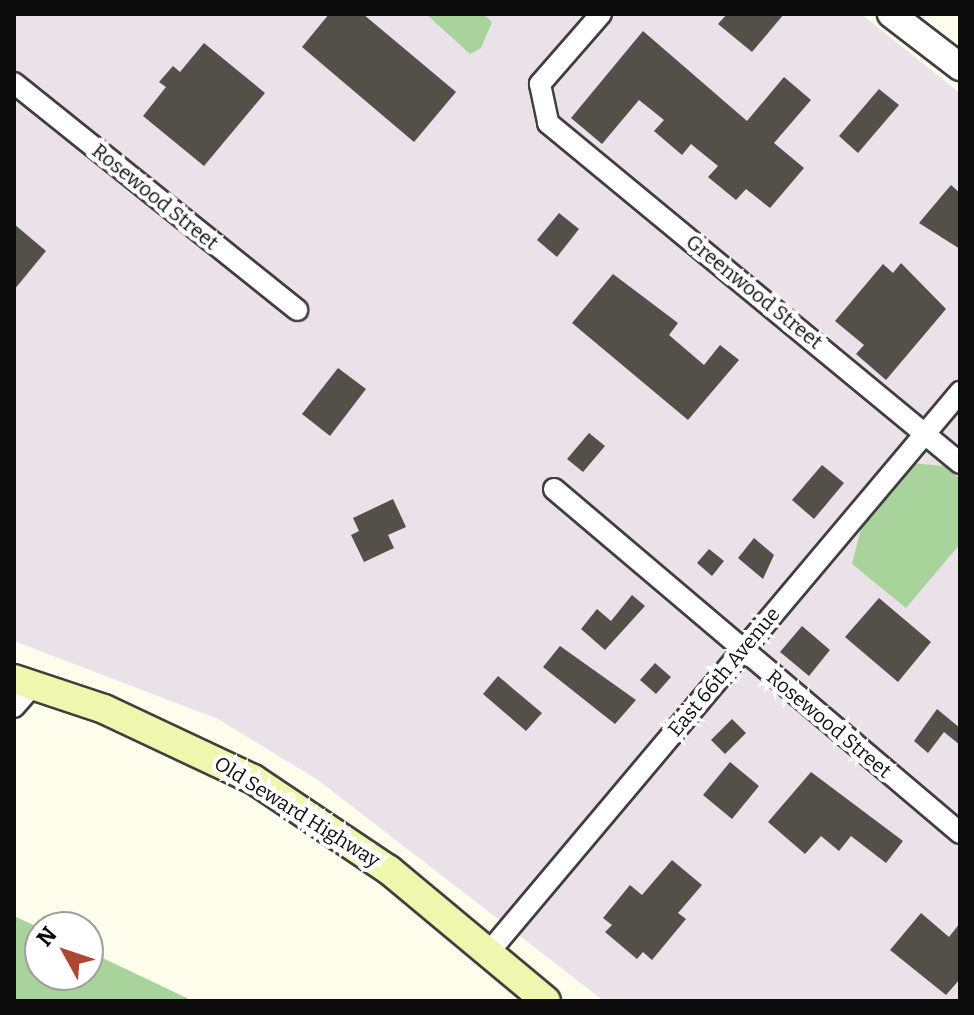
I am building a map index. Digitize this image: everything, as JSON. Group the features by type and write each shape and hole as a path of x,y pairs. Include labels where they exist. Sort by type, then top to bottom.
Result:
{"main road":[{"name":"Old Seward Highway","path":"23,682 128,719 253,779 389,870 546,1001"}],"street":[{"name":"Greenwood Street","path":"601,14 540,84 548,123 960,463"},
{"path":"891,14 960,67"},
{"name":"Rosewood Street","path":"14,83 297,310"},
{"name":"East 66th Avenue","path":"489,952 960,392"},
{"name":"Rosewood Street","path":"554,489 960,833"},
{"path":"14,707 23,682"}],"shaded area":[{"path":"14,14 861,14 960,93 960,1001 604,1001 318,780 218,719 14,641"}],"green space":[{"path":"426,14 483,14 492,22 481,48 470,54"},
{"path":"910,463 944,466 960,479 960,544 906,608 852,564 863,521"},
{"path":"16,917 24,921 24,991 104,991 104,959 193,1001 14,1001"}],"building":[{"path":"329,14 363,14 456,92 414,142 302,47"},
{"path":"727,14 784,14 752,52 718,24"},
{"path":"643,31 747,121 784,77 811,100 774,143 804,168 770,208 746,189 736,200 708,177 718,166 691,144 682,155 654,131 664,120 639,100 602,144 571,118"},
{"path":"204,43 265,93 204,166 143,116 166,87 159,82 173,66 180,72"},
{"path":"879,89 899,105 858,153 839,136"},
{"path":"951,185 960,193 960,249 919,223"},
{"path":"559,213 579,229 557,257 537,240"},
{"path":"14,224 46,251 14,290"},
{"path":"901,263 946,309 886,380 856,354 864,345 835,321 883,264 893,273"},
{"path":"613,274 678,323 669,335 704,365 720,345 739,360 688,420 572,323"},
{"path":"338,368 366,389 330,436 302,414"},
{"path":"589,433 605,446 583,472 567,459"},
{"path":"822,465 844,483 814,519 792,500"},
{"path":"393,499 406,527 388,535 394,548 364,562 351,535 359,531 353,518"},
{"path":"754,538 774,555 763,579 738,558"},
{"path":"709,549 724,561 712,576 697,563"},
{"path":"632,595 645,606 605,650 581,629 597,609 611,621"},
{"path":"879,598 931,642 898,682 845,637"},
{"path":"802,626 830,650 809,676 780,652"},
{"path":"560,646 636,700 615,724 543,667"},
{"path":"655,663 671,677 656,694 640,680"},
{"path":"498,676 542,713 526,731 483,694"},
{"path":"937,709 960,728 960,745 944,732 928,753 914,741"},
{"path":"732,719 746,733 725,754 711,740"},
{"path":"730,762 759,786 732,819 703,795"},
{"path":"811,772 903,841 886,863 851,836 839,851 821,836 805,854 768,822"},
{"path":"672,860 702,885 678,913 686,919 652,960 643,952 637,959 605,932 612,925 603,918 630,885 642,895"},
{"path":"921,913 949,937 960,923 960,979 946,995 890,950"}]}
